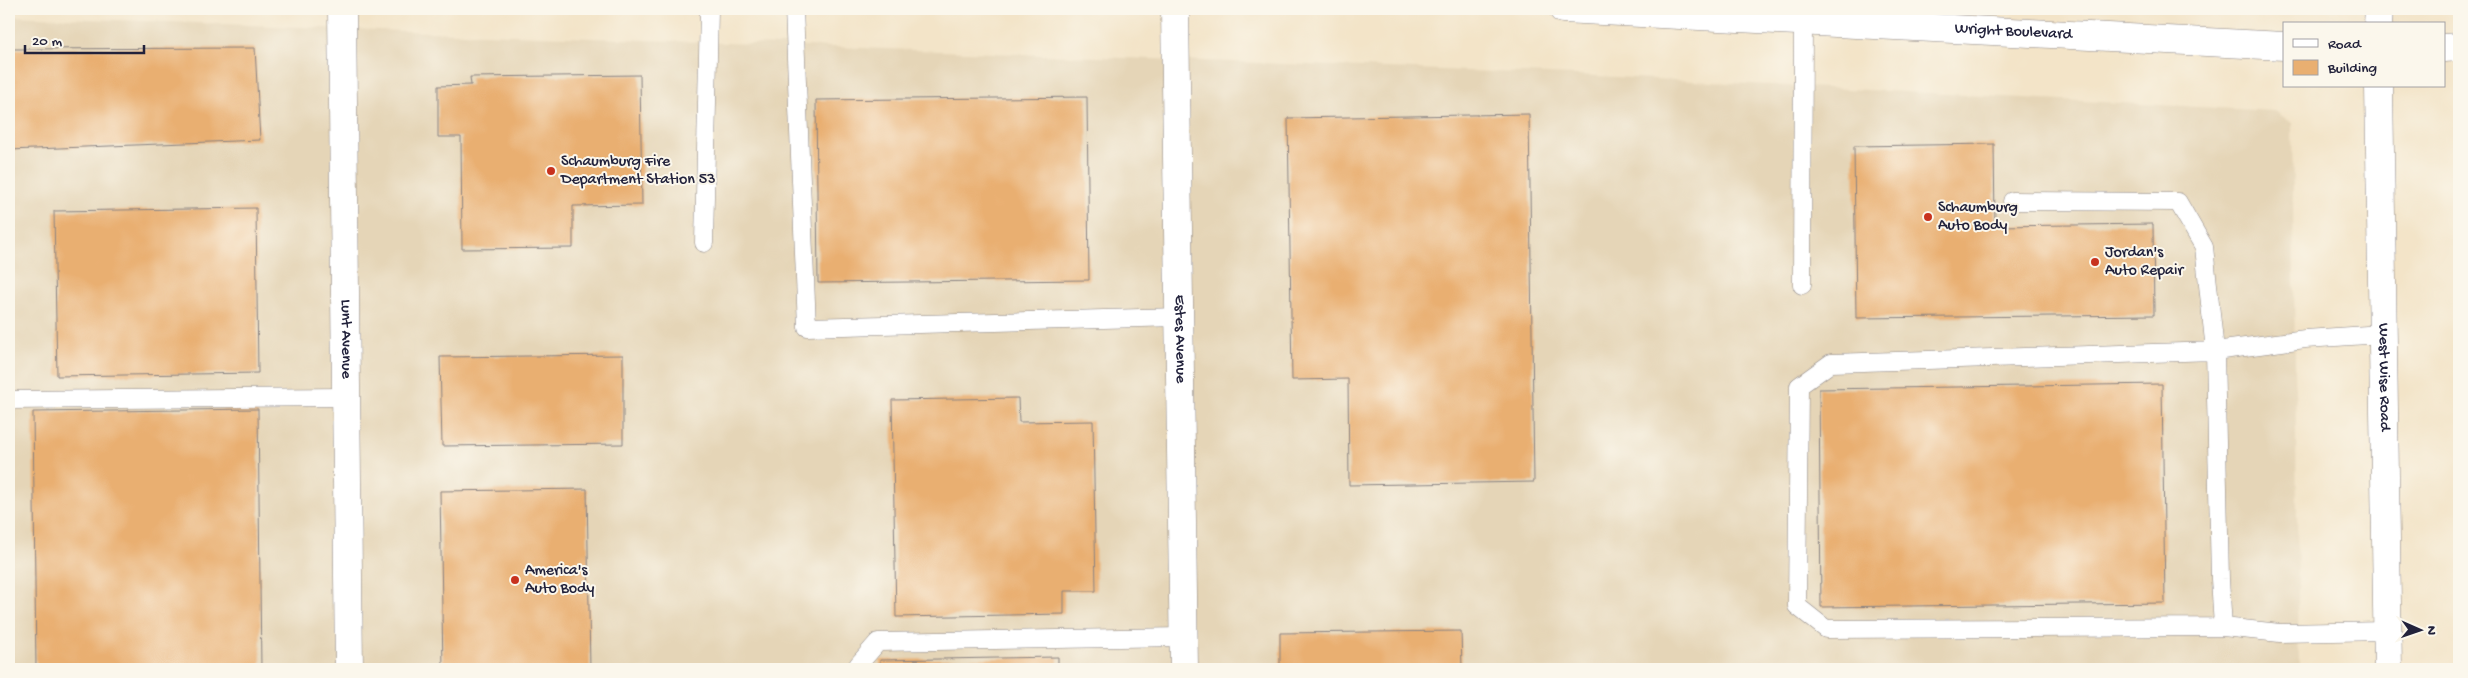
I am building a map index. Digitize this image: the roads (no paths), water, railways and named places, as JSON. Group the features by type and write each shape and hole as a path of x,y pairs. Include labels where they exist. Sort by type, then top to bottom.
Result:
{"street":[{"name":"Lunt Avenue","path":"342,9 349,669"},
{"name":"Estes Avenue","path":"1175,9 1184,669"},
{"name":"Wright Boulevard","path":"1563,9 1743,13 1803,21 2283,46"},
{"path":"2378,9 2378,22"},
{"path":"2446,48 2459,48"},
{"name":"West Wise Road","path":"2379,88 2388,669"}],"lane":[{"path":"704,243 709,9"},
{"path":"794,9 807,327 1179,318"},
{"path":"1802,286 1803,21"},
{"path":"2012,201 2178,202 2204,247 2214,351 2223,627"},
{"path":"2383,334 2305,339 2214,351 1831,364 1800,386 1797,606 1826,628 2223,627 2280,632 2387,631"},
{"path":"9,400 346,397"},
{"path":"858,669 858,665 878,642 1183,637"}],"place":[{"name":"Schaumburg Fire Department Station 53","path":"551,171"},
{"name":"Schaumburg Auto Body","path":"1928,217"},
{"name":"Jordan's Auto Repair","path":"2095,262"},
{"name":"America's Auto Body","path":"515,580"}]}
